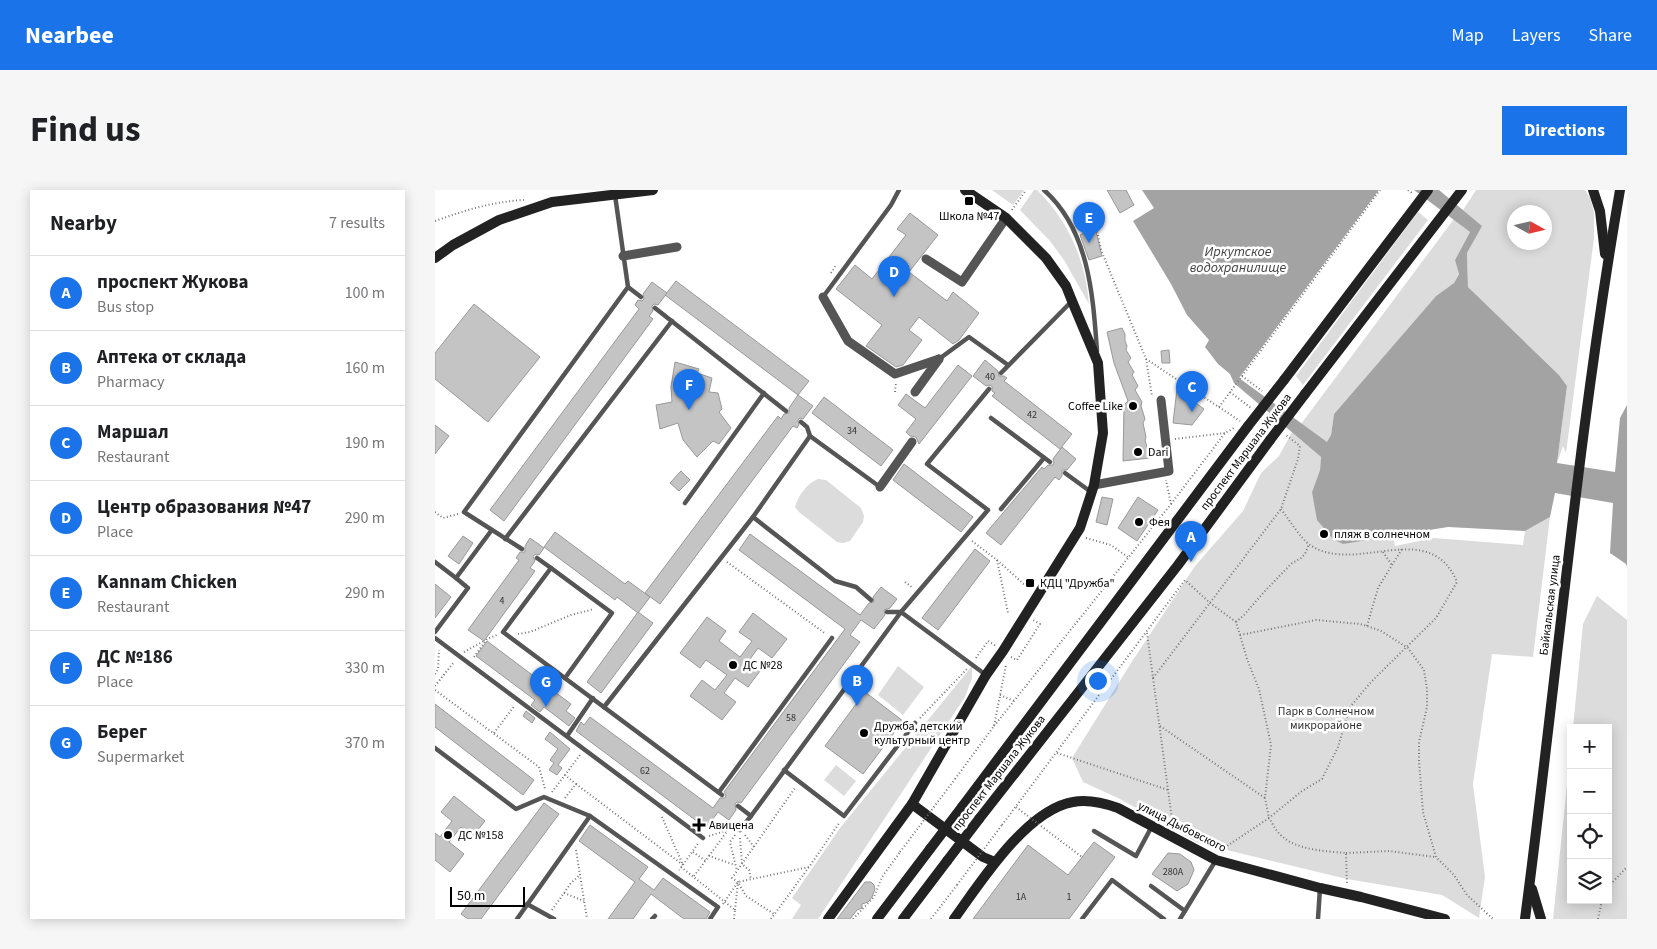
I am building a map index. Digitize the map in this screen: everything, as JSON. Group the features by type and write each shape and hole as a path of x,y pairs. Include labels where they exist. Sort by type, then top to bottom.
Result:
{"main road":[{"path":"435,258 453,245 499,220 552,202 653,190"},
{"path":"828,919 912,804 986,675 1003,652 1080,528 1093,488 1103,433 1098,363 1072,301 1065,286 1046,258 1006,218 965,190"},
{"name":"проспект Маршала Жукова","path":"877,919 1428,190"},
{"path":"1593,190 1599,206 1604,234 1603,295"},
{"path":"1603,295 1620,190"},
{"name":"проспект Маршала Жукова","path":"903,919 1178,565 1270,440 1461,191"},
{"name":"Байкальская улица","path":"1525,919 1603,295"},
{"name":"улица Дыбовского","path":"954,919 995,862 1039,818 1061,805 1087,801 1118,808 1219,861 1422,915 1445,919"},
{"path":"912,804 983,857 995,862"},
{"path":"1530,881 1541,919"}],"street":[{"path":"926,259 962,282 1006,218"},
{"path":"623,256 677,247"},
{"path":"823,297 848,341 895,374 939,359"},
{"path":"915,392 939,359"},
{"path":"1093,488 1169,471 1161,400"},
{"path":"880,487 912,442"}],"lane":[{"path":"823,297 891,205 899,190"},
{"path":"1044,190 1058,205 1076,234 1087,269 1093,302 1098,363"},
{"path":"615,195 628,287 641,297"},
{"path":"522,550 464,512 628,287"},
{"path":"1001,373 1072,301"},
{"path":"655,308 786,411"},
{"path":"505,539 673,321"},
{"path":"939,359 969,337 1008,365"},
{"path":"740,830 901,612 988,510 927,464 989,389"},
{"path":"685,503 765,393"},
{"path":"991,418 1050,462"},
{"path":"801,422 807,427 810,436 880,487"},
{"path":"604,707 753,517 810,436"},
{"path":"1001,509 1044,458"},
{"path":"1065,473 1093,488"},
{"path":"753,517 835,581 856,588 871,600"},
{"path":"456,578 491,531"},
{"path":"537,558 612,612 565,678"},
{"path":"435,562 468,588 435,632"},
{"path":"551,568 503,632 721,793 832,638"},
{"path":"887,612 901,612 986,675"},
{"path":"437,639 703,838"},
{"path":"567,736 593,698"},
{"path":"784,770 844,816 915,723"},
{"path":"435,748 516,808 544,797 589,816 718,907 710,919"},
{"path":"738,806 751,816"},
{"path":"517,919 589,816"},
{"path":"1094,831 1136,856 1152,826"},
{"path":"1180,919 1219,861"},
{"path":"1082,919 1112,880 1164,919"},
{"path":"1151,886 1185,911"},
{"path":"1318,919 1320,888"},
{"path":"527,904 554,919"}],"path":[{"path":"1006,218 1026,190"},
{"path":"1219,407 1380,190"},
{"path":"1407,190 1412,193"},
{"path":"435,221 499,202 526,200 540,206"},
{"path":"1076,234 1096,226 1101,250 1146,359 1152,396"},
{"path":"994,726 1129,558 1225,433 1242,422 1146,359"},
{"path":"1242,376 1264,392"},
{"path":"895,392 896,380"},
{"path":"1230,392 1253,410"},
{"path":"1165,441 1225,433"},
{"path":"1153,678 1281,509 1298,459 1300,446 1284,434"},
{"path":"1164,472 1171,504"},
{"path":"1219,861 1227,846 1269,818 1302,791 1322,779 1338,747 1350,707 1371,682 1437,618 1457,582 1452,570 1426,551 1403,549 1353,556 1328,553 1309,544 1281,509"},
{"path":"435,512 443,518 464,512"},
{"path":"967,536 1027,587"},
{"path":"1086,538 1111,545 1129,558"},
{"path":"1236,622 1245,615 1291,564 1305,554 1309,544"},
{"path":"1367,626 1378,588 1403,549"},
{"path":"1382,551 1392,565"},
{"path":"721,558 832,638"},
{"path":"997,560 1008,613"},
{"path":"931,919 1185,580 1210,603 1236,622 1259,690 1271,746 1265,798 1269,818 1278,833 1294,844 1324,851 1346,853 1389,851 1436,857"},
{"path":"509,636 530,632 571,615 603,606"},
{"path":"1007,654 1017,660 1040,624 1033,620"},
{"path":"1240,635 1316,620 1367,626 1381,631 1408,648 1424,670 1427,689 1427,707 1419,742 1420,768 1423,812 1436,857 1454,875 1467,895 1493,919"},
{"path":"469,663 487,639 503,632"},
{"path":"1147,632 1173,828 1169,835"},
{"path":"435,674 438,670 437,639"},
{"path":"459,655 484,641"},
{"path":"435,686 452,664"},
{"path":"435,690 539,767 547,798"},
{"path":"1000,694 1014,701"},
{"path":"493,733 512,709"},
{"path":"1160,726 1265,798"},
{"path":"547,798 584,749"},
{"path":"1057,753 1168,790"},
{"path":"565,775 735,910"},
{"path":"853,919 874,897 882,877 955,779"},
{"path":"774,914 746,896 738,882 732,878 800,782"},
{"path":"561,804 576,784"},
{"path":"655,802 682,866"},
{"path":"1016,808 1082,857"},
{"path":"771,919 844,816"},
{"path":"674,876 703,838 728,830 740,830"},
{"path":"694,877 728,830"},
{"path":"740,830 754,847"},
{"path":"740,830 742,864 749,870 751,879"},
{"path":"737,872 730,842 740,830"},
{"path":"574,838 587,919"},
{"path":"693,851 705,861"},
{"path":"1346,853 1346,894"},
{"path":"709,856 735,865"},
{"path":"718,907 725,902 738,882 809,867"},
{"path":"1612,883 1627,867"},
{"path":"548,916 571,882 580,875"},
{"path":"734,919 738,882"},
{"path":"564,893 584,901"},
{"path":"1598,919 1601,904"}],"green space":[{"path":"992,190 1024,190 1013,205"},
{"path":"1034,190 1037,190 1058,214 1073,242 1084,272 1089,304 1064,260 1050,241 1020,210"},
{"path":"1476,190 1585,190 1590,198 1594,212 1594,238 1566,453 1563,446 1557,463 1567,386 1559,375 1468,287 1467,253 1481,226 1463,210"},
{"path":"1418,212 1428,220 1303,385 1296,376"},
{"path":"1454,219 1470,232 1455,260 1459,273 1454,283 1436,296 1334,414 1331,435 1327,443 1301,424"},
{"name":"Парк в Солнечном микрорайоне","path":"1292,432 1321,457 1320,470 1312,492 1343,543 1393,536 1395,546 1434,538 1523,545 1525,531 1550,517 1533,657 1492,654 1473,784 1485,877 1479,918 1442,895 1347,879 1198,843 1120,799 1083,782 1072,758 1131,663 1195,566 1243,511 1261,473 1279,456"},
{"path":"818,479 826,480 861,508 864,516 863,522 850,541 837,542 795,507 803,490"},
{"path":"1597,596 1627,620 1627,919 1553,919 1567,785 1567,904 1612,904 1612,724 1573,724 1583,624"},
{"path":"898,666 924,687 903,715 878,695"},
{"path":"972,666 972,678 965,697 818,919 792,919 801,905 792,898 840,828"},
{"path":"836,765 856,781 844,796 824,780"}],"water":[{"name":"Иркутское водохранилище","path":"1142,190 1379,190 1239,378 1327,442 1331,435 1334,414 1436,296 1454,283 1459,274 1455,260 1470,232 1414,190 1439,190 1482,226 1467,253 1468,287 1559,375 1567,386 1557,463 1615,472 1620,418 1627,405 1627,567 1626,564 1610,553 1613,503 1555,493 1550,517 1525,531 1448,527 1343,544 1333,539 1317,520 1312,492 1320,470 1321,457 1234,383 1230,374 1218,364 1205,347 1209,340 1187,315 1171,284 1133,221 1154,208"}],"building":[{"path":"1107,190 1126,190 1134,205 1120,213"},
{"path":"910,213 938,235 909,272 947,301 953,292 979,313 959,340 953,344 919,317 909,330 922,340 903,365 896,367 866,346 882,325 836,289 855,265 872,279 906,235 897,229"},
{"path":"1095,227 1102,256 1089,260 1080,235"},
{"path":"676,281 809,381 798,395 665,295"},
{"path":"652,282 667,293 658,305 654,304 652,306 653,311 649,316 653,319 504,521 490,510 639,309 635,305 638,300 642,301 644,299 643,294"},
{"path":"474,304 540,357 488,422 435,379 435,353"},
{"path":"1122,328 1125,334 1126,350 1131,358 1128,362 1134,372 1132,375 1138,386 1135,390 1142,402 1141,406 1145,419 1143,423 1145,440 1150,458 1123,461 1124,405 1128,401 1114,363 1107,332"},
{"path":"1169,350 1170,363 1162,363 1161,351"},
{"path":"985,360 998,371 999,376 1007,378 1004,381 1072,434 1060,449 992,396 995,393 992,391 992,386 986,386 973,376"},
{"path":"675,362 699,369 697,373 712,378 709,392 718,393 722,409 719,412 731,428 719,444 713,441 697,457 683,440 678,423 660,429 656,405 672,402 671,387"},
{"path":"958,365 972,376 919,444 916,437 910,436 906,432 916,419 898,405 906,394 925,408"},
{"path":"1177,389 1204,409 1192,425 1173,423"},
{"path":"798,395 813,406 803,419 800,418 798,420 799,425 797,428 793,426 660,604 645,593 778,416 781,419 784,414 789,413 789,408"},
{"path":"824,397 893,450 881,466 812,413"},
{"path":"435,425 449,436 435,454"},
{"path":"1062,447 1076,459 1067,470 1062,470 1062,476 1059,480 1055,477 1001,545 986,533 1042,467 1044,469 1048,465 1053,465 1053,459"},
{"path":"904,464 973,517 961,532 893,480"},
{"path":"681,471 690,480 679,491 670,483"},
{"path":"1102,497 1113,499 1107,525 1096,522"},
{"path":"1138,497 1158,510 1137,541 1118,528"},
{"path":"555,532 625,584 628,581 650,597 638,613 617,597 615,600 544,547"},
{"path":"750,534 860,615 869,603 874,602 873,597 881,587 897,599 890,608 884,610 885,615 874,629 861,620 850,635 860,642 741,803 737,802 735,804 736,810 729,820 718,812 706,828 576,731 581,722 584,725 590,717 713,808 720,798 725,798 724,792 845,629 739,550"},
{"path":"463,536 473,543 459,564 448,556"},
{"path":"530,538 544,548 539,555 533,556 535,561 530,568 535,571 484,641 468,630 519,560 516,558 520,552 525,552 525,546"},
{"path":"975,549 990,561 938,630 922,618"},
{"path":"435,584 451,597 435,618"},
{"path":"638,612 653,623 601,693 587,682"},
{"name":"ДС №28","path":"753,613 787,639 772,658 758,648 748,662 760,671 748,687 735,678 724,693 736,702 722,720 690,696 702,680 715,690 727,675 706,660 700,668 680,653 707,617 726,631 719,641 740,657 752,641 739,632"},
{"path":"487,641 571,704 566,711 575,718 569,726 544,707 540,712 531,705 535,700 476,656"},
{"name":"Дружба, детский культурный центр","path":"865,692 903,721 863,774 825,746"},
{"path":"435,704 534,780 523,795 435,727"},
{"path":"526,711 535,718 532,723 523,716"},
{"path":"550,732 570,749 558,765 562,768 557,775 549,770 554,763 550,760 558,749 545,739"},
{"name":"ДС №158","path":"454,796 485,821 473,836 461,827 449,842 464,854 450,872 435,860 435,833 440,837 452,821 441,812"},
{"path":"544,803 559,814 481,919 468,919 461,914"},
{"path":"590,825 648,867 639,879 654,890 663,878 710,912 706,919 684,919 651,894 633,919 608,919 635,882 579,841"},
{"path":"1094,842 1115,857 1069,919 973,919 1028,845 1068,875"},
{"path":"1168,853 1180,854 1191,862 1194,870 1188,884 1177,891 1152,874"},
{"path":"865,882 871,882 874,885 875,889 872,897 868,902 862,904 862,908 857,910 850,919 837,919"}],"place":[{"name":"Школа №47","path":"969,201"},
{"name":"Kannam Chicken","path":"1089,243"},
{"name":"Центр образования №47","path":"894,297"},
{"name":"Coffee Like","path":"1133,406"},
{"name":"ДС №186","path":"689,410"},
{"name":"Маршал","path":"1192,412"},
{"name":"Dari","path":"1138,452"},
{"name":"Фея","path":"1139,522"},
{"name":"пляж в солнечном","path":"1324,534"},
{"name":"проспект Жукова","path":"1191,562"},
{"name":"КДЦ \"Дружба\"","path":"1030,583"},
{"name":"ДС №28","path":"733,665"},
{"name":"Аптека от склада","path":"857,706"},
{"name":"Берег","path":"546,707"},
{"name":"Дружба, детский культурный центр","path":"864,733"},
{"name":"Авицена","path":"699,825"},
{"name":"ДС №158","path":"448,835"}]}
